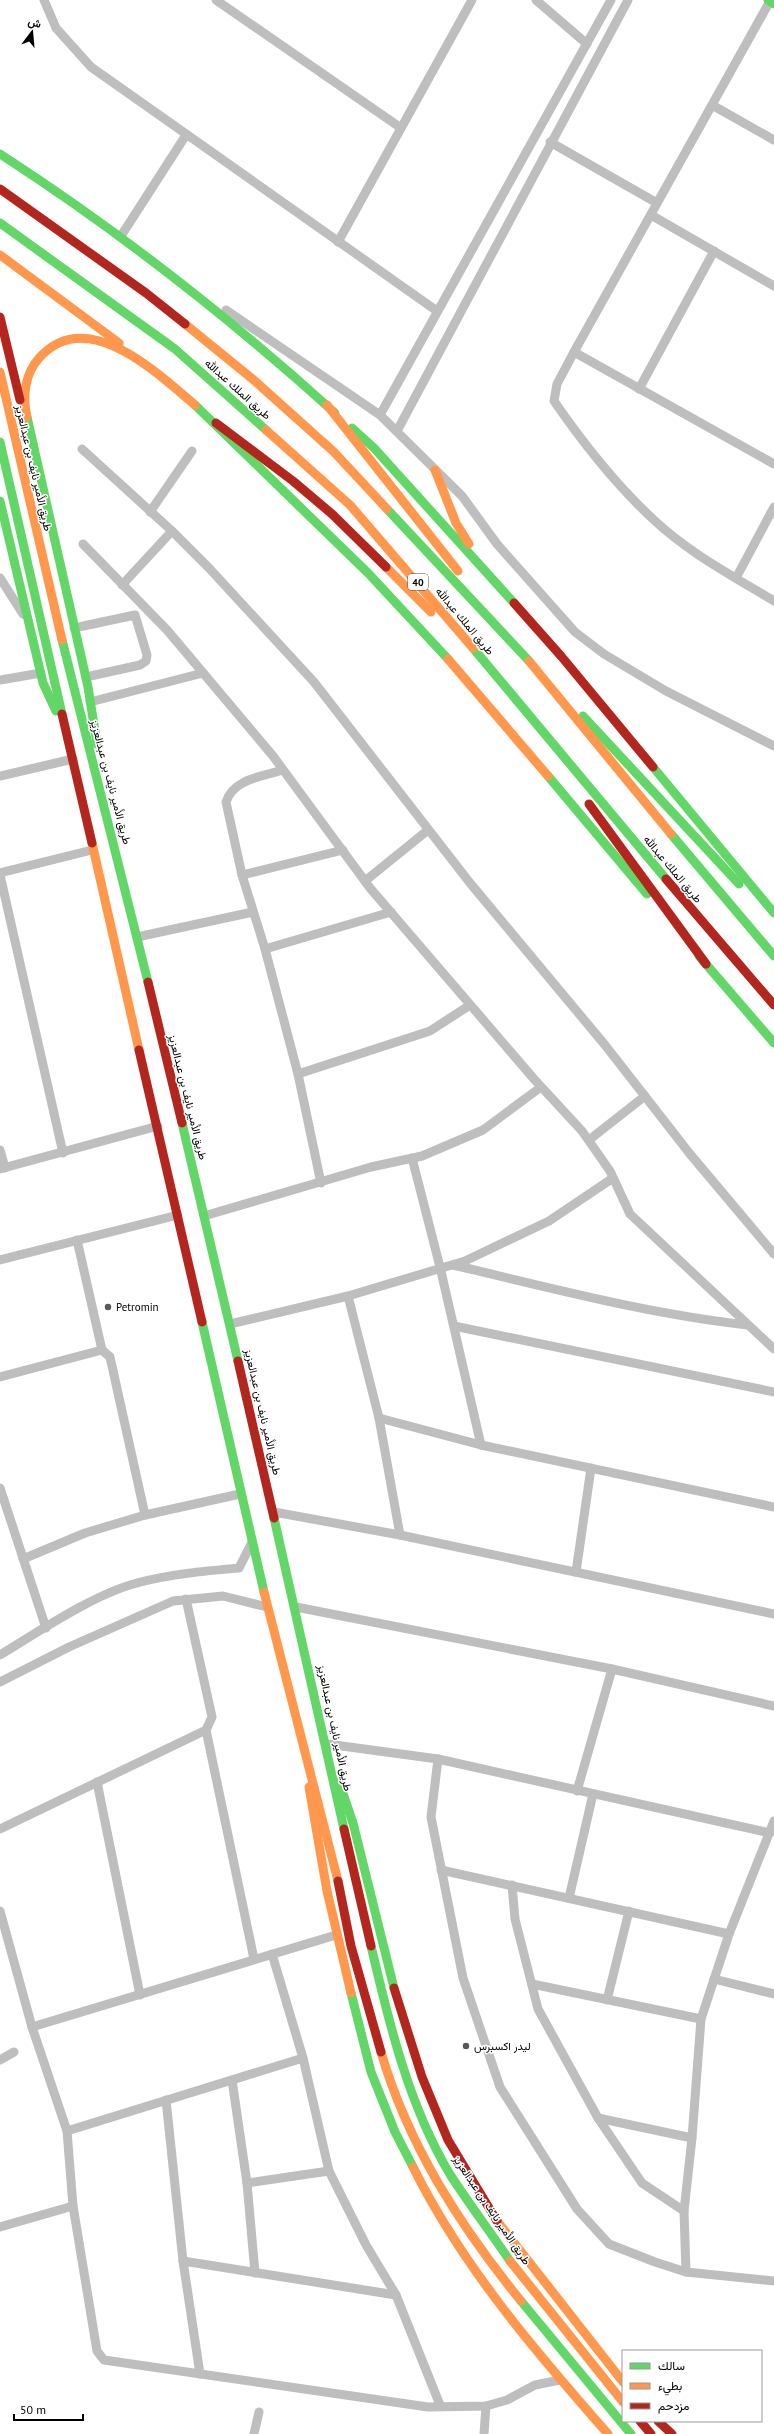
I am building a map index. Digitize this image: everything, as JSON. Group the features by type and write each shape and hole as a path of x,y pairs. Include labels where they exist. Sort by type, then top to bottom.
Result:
{"main road":[{"path":"0,144 38,178"},
{"path":"0,154 38,178 187,284 374,448 562,656 774,913"},
{"name":"طريق الملك عبدالله","path":"0,189 146,293 255,381 334,452 526,657 637,793 774,956"},
{"name":"طريق الملك عبدالله","path":"0,223 175,349 350,505 401,562 622,828 774,1005"},
{"path":"0,255 137,357 216,423 293,481 332,514 497,678 706,964"},
{"path":"0,317 26,419 86,677 105,804"},
{"path":"26,419 24,388 27,376 42,353 54,344 67,339 86,338 104,342 137,357"},
{"name":"طريق الأمير نايف بن عبدالعزيز","path":"0,372 62,638 105,804 230,1324 296,1607 372,1956 389,2025 408,2080 432,2139 451,2176 511,2262 622,2401"},
{"path":"327,406 526,657 650,787 774,923"},
{"path":"216,423 258,467 368,573 460,672 774,1043"},
{"path":"0,442 74,759 92,850 158,1126 240,1494 303,1748 335,1866 351,1946 390,2082 432,2174 452,2208 497,2271 631,2434"},
{"path":"435,470 456,523 484,570"},
{"path":"0,501 43,684 69,740"},
{"path":"327,1744 353,1823 393,1986 422,2077 448,2140 480,2196 510,2240 622,2381"},
{"path":"303,1748 317,1841 336,1936 374,2082 418,2176 450,2231 487,2286 560,2380 608,2434"},
{"path":"641,2422 651,2434"},
{"path":"659,2422 672,2434"}],"street":[{"path":"44,0 56,28 91,67 437,311"},
{"path":"216,0 401,128"},
{"path":"338,242 472,0"},
{"path":"536,0 587,44"},
{"path":"380,415 611,0"},
{"path":"398,431 550,142 628,0"},
{"path":"771,2 574,352 558,384 554,401 584,444 654,520 701,557 774,601"},
{"path":"712,105 774,140"},
{"path":"121,236 186,134"},
{"path":"550,142 657,203"},
{"path":"651,215 774,286"},
{"path":"639,389 714,251"},
{"path":"187,284 380,415 398,431 462,496 497,544 575,632 604,654 666,691 774,746"},
{"path":"574,352 774,464"},
{"path":"82,449 172,531 314,682 428,830 774,1254"},
{"path":"150,512 192,451"},
{"path":"736,578 774,507"},
{"path":"122,585 172,531"},
{"path":"83,544 167,630 283,770 365,881 470,1005 588,1140 613,1178 630,1214 774,1349"},
{"path":"0,578 29,622"},
{"path":"74,628 135,615 147,655 146,661 140,665 86,677"},
{"path":"0,680 40,673"},
{"path":"90,702 203,673"},
{"path":"0,776 74,759"},
{"path":"283,770 240,784 229,792 226,802 242,875 265,949 298,1074 321,1183"},
{"path":"365,881 428,830"},
{"path":"63,1152 0,874 92,850"},
{"path":"242,875 343,850"},
{"path":"137,937 254,912"},
{"path":"265,949 391,912"},
{"path":"298,1074 430,1031 470,1005"},
{"path":"204,1216 321,1183 371,1167 412,1158 482,1130 541,1087"},
{"path":"588,1140 645,1096"},
{"path":"0,1150 3,1169 158,1126"},
{"path":"412,1158 440,1267 481,1445"},
{"path":"230,1324 348,1296 395,1283 465,1260 549,1221 613,1178"},
{"path":"0,1260 178,1215"},
{"path":"77,1240 102,1350 110,1357 145,1515"},
{"path":"452,1264 632,1308 692,1319 748,1325"},
{"path":"348,1296 379,1418 400,1535"},
{"path":"454,1326 774,1392"},
{"path":"0,1377 102,1350"},
{"path":"379,1418 481,1445 774,1507"},
{"path":"576,1572 591,1468"},
{"path":"0,1488 46,1628"},
{"path":"23,1559 85,1532 145,1515 240,1494"},
{"path":"274,1512 400,1535 774,1614"},
{"path":"0,1656 92,1602 136,1583 191,1572 239,1568 252,1542"},
{"path":"0,1682 69,1647 172,1601 223,1596 267,1607"},
{"path":"186,1599 212,1716 206,1730 254,1960"},
{"path":"296,1607 612,1669 774,1706"},
{"path":"577,1791 612,1669"},
{"path":"0,1828 206,1730"},
{"path":"327,1744 438,1759 577,1791 770,1832"},
{"path":"438,1759 430,1817 463,1978 500,2087 577,2209 609,2244 686,2272 774,2281"},
{"path":"97,1782 140,1994"},
{"path":"569,1898 592,1794"},
{"path":"686,2272 684,2211 692,2138 700,2019 729,1934 774,1821"},
{"path":"441,1870 729,1934"},
{"path":"512,1885 515,1918 538,2009 598,2118 642,2183 684,2211"},
{"path":"0,1911 32,2027 67,2131 73,2206 97,2351 104,2360 428,2407 440,2405 486,2406 507,2400 535,2385 560,2380"},
{"path":"607,2000 629,1911"},
{"path":"32,2027 336,1936"},
{"path":"272,1954 303,2058 329,2171 366,2246 396,2295 440,2405"},
{"path":"714,1979 774,1994"},
{"path":"532,1984 700,2019"},
{"path":"0,2060 14,2052"},
{"path":"67,2131 303,2058"},
{"path":"232,2080 247,2182 255,2273"},
{"path":"166,2100 183,2261 200,2374"},
{"path":"598,2118 692,2138"},
{"path":"247,2182 329,2171"},
{"path":"0,2227 73,2206"},
{"path":"183,2261 396,2295"},
{"path":"484,2434 486,2406"},
{"path":"254,2434 259,2412"}],"traffic: fast":[{"path":"768,0 774,4"},
{"path":"0,154 88,214 173,277 255,343 335,413"},
{"path":"0,223 175,349 266,430"},
{"path":"195,405 368,573 448,659"},
{"path":"27,417 88,687 97,744"},
{"path":"352,428 374,448 514,603"},
{"path":"0,442 62,714"},
{"path":"0,501 43,683 56,711"},
{"path":"387,509 529,661"},
{"path":"62,640 148,982"},
{"path":"473,648 666,879"},
{"path":"583,716 739,884"},
{"path":"653,767 774,913"},
{"path":"548,776 647,894"},
{"path":"671,834 774,956"},
{"path":"699,956 774,1043"},
{"path":"182,1123 238,1361"},
{"path":"202,1322 264,1592"},
{"path":"274,1518 344,1829"},
{"path":"339,1782 353,1823 394,1988"},
{"path":"371,1946 393,2034 423,2122 451,2176 510,2261"},
{"path":"351,1993 371,2072 395,2132 413,2167"},
{"path":"521,2301 631,2434"}],"traffic: slow":[{"path":"0,255 119,343"},
{"path":"185,324 255,381 334,452 387,509"},
{"path":"27,417 25,401 26,385 35,363 40,357 59,343 79,338 100,341 122,350 142,362 162,377 195,405"},
{"path":"0,372 62,640"},
{"path":"327,405 458,571"},
{"path":"266,430 350,505 473,648"},
{"path":"435,470 456,523 469,544"},
{"path":"386,567 431,612"},
{"path":"448,659 548,776"},
{"path":"529,661 671,834"},
{"path":"92,843 139,1050"},
{"path":"264,1592 338,1881"},
{"path":"309,1787 327,1891 351,1993"},
{"path":"381,2052 392,2086 406,2120 438,2183 477,2244 521,2301"},
{"path":"413,2167 432,2204 477,2273 554,2372 608,2434"},
{"path":"497,2221 622,2381"},
{"path":"510,2261 622,2401"}],"traffic: jam":[{"path":"0,189 146,293 185,324"},
{"path":"0,317 20,400"},
{"path":"216,423 293,481 332,514 386,567"},
{"path":"514,603 561,656 653,767"},
{"path":"62,714 92,843"},
{"path":"589,804 706,964"},
{"path":"666,879 774,1005"},
{"path":"148,982 182,1123"},
{"path":"139,1050 202,1322"},
{"path":"238,1361 274,1518"},
{"path":"344,1829 371,1946"},
{"path":"338,1881 351,1946 381,2052"},
{"path":"394,1988 422,2077 448,2140 497,2221"},
{"path":"641,2422 651,2434"},
{"path":"659,2422 672,2434"}],"place":[{"name":"Petromin","path":"108,1307"},
{"name":"ليدر اكسبرس","path":"466,2046"}]}
